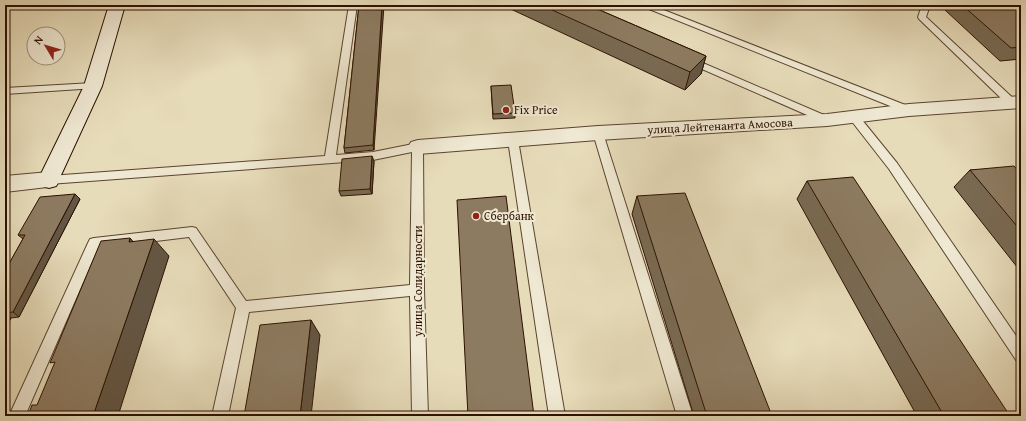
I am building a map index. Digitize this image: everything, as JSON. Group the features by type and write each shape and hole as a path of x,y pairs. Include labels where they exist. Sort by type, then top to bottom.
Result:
{"street":[{"path":"5,184 49,180 93,86 117,5"},
{"name":"улица Лейтенанта Амосова","path":"418,147 598,133 827,120 909,110 1016,102"}],"lane":[{"path":"330,159 353,5"},
{"path":"643,5 909,110"},
{"path":"926,5 922,17 1016,102"},
{"path":"676,55 827,120"},
{"path":"5,91 93,86"},
{"path":"854,117 892,166 1021,355"},
{"path":"598,133 685,416"},
{"path":"512,140 557,416"},
{"path":"49,180 373,156 418,147"},
{"name":"улица Солидарности","path":"418,147 417,290 420,416"},
{"path":"16,416 94,243 192,232 243,307 220,416"},
{"path":"243,307 417,290"}],"building":[{"path":"359,5 382,5 373,145 344,148"},
{"path":"541,5 588,5 706,56 690,72"},
{"path":"962,5 1010,5 1021,14 1021,47 1011,48"},
{"path":"511,85 515,113 493,114 491,86"},
{"path":"372,156 370,189 339,191 342,159"},
{"path":"1014,166 1021,174 1021,231 970,170"},
{"path":"853,177 1010,416 944,416 807,181"},
{"path":"685,193 772,416 707,416 637,196"},
{"path":"75,194 13,312 5,313 5,271 25,235 18,235 40,197"},
{"path":"506,196 534,416 468,416 457,200"},
{"path":"130,238 129,242 154,239 93,416 28,416 32,405 37,405 55,362 50,363 101,241"},
{"path":"311,320 300,416 244,416 260,325"}],"place":[{"name":"Fix Price","path":"506,110"},
{"name":"Сбербанк","path":"476,216"}]}
